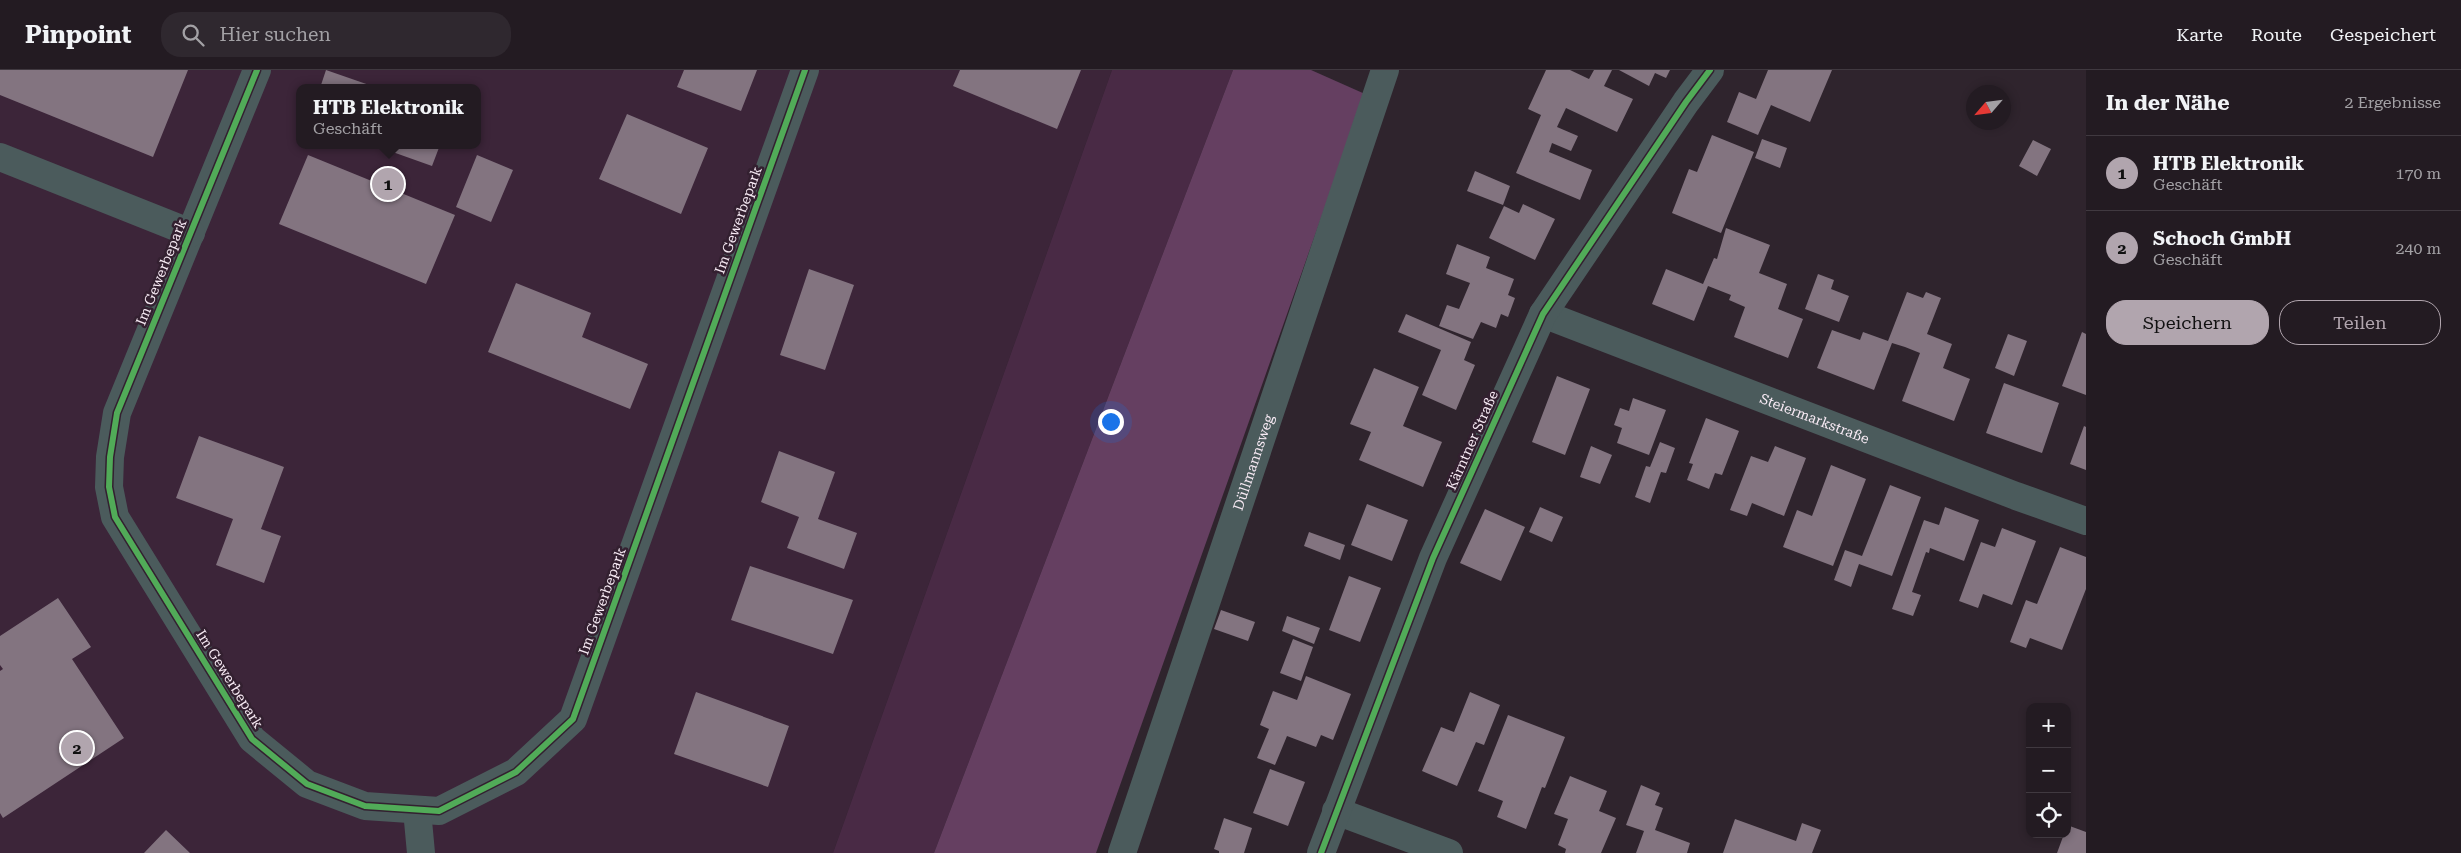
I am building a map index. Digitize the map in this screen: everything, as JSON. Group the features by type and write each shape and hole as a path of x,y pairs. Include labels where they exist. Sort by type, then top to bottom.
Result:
{"street":[{"name":"Im Gewerbepark","path":"257,70 117,412 110,456 109,487 115,517 252,739 307,784 365,806 439,811 516,772 573,719 805,70"},
{"name":"Kärntner Straße","path":"1321,853 1433,558 1543,314 1686,102 1710,70"},
{"name":"Düllmannsweg","path":"1122,853 1384,74"},
{"path":"0,158 191,234"},
{"name":"Steiermarkstraße","path":"1543,314 2016,496 2086,521"},
{"path":"418,810 421,853"},
{"path":"1336,811 1449,853"}],"shaded area":[{"path":"0,70 1112,70 833,853 0,853"},
{"path":"1112,70 1233,70 934,853 833,853"},
{"path":"1233,70 1311,70 1365,94 1096,853 934,853"}],"building":[{"path":"0,70 188,70 153,157 0,95"},
{"path":"326,70 366,84 321,84"},
{"path":"684,70 757,70 741,111 677,87"},
{"path":"960,70 1081,70 1057,129 953,86"},
{"path":"1546,70 1570,70 1589,79 1594,70 1612,70 1604,86 1633,99 1617,132 1566,108 1557,127 1578,136 1571,151 1552,143 1549,152 1592,170 1580,200 1516,173 1541,115 1528,109"},
{"path":"1619,70 1670,70 1666,78 1655,73 1649,86"},
{"path":"1768,70 1832,70 1810,122 1771,105 1758,135 1727,122 1739,92 1756,99"},
{"path":"627,114 708,148 681,214 599,179"},
{"path":"1712,135 1754,152 1721,233 1672,213 1689,169 1697,172"},
{"path":"1762,139 1787,148 1780,168 1755,158"},
{"path":"2033,140 2051,149 2037,176 2019,166"},
{"path":"387,149 438,149 432,166"},
{"path":"308,155 455,215 426,284 279,224"},
{"path":"477,155 513,170 491,222 456,207"},
{"path":"1475,171 1510,186 1503,205 1467,191"},
{"path":"1523,204 1555,219 1535,260 1489,238 1504,206 1519,213"},
{"path":"1726,228 1770,245 1759,273 1787,284 1778,309 1803,319 1788,358 1734,337 1745,307 1729,300 1731,295 1708,286 1694,321 1652,304 1666,269 1703,284 1714,258 1717,259"},
{"path":"1457,244 1490,257 1486,268 1514,279 1508,295 1515,298 1508,317 1501,314 1496,328 1481,322 1473,339 1439,326 1447,305 1459,309 1470,283 1446,274"},
{"path":"809,269 854,285 825,370 780,355"},
{"path":"1818,274 1834,280 1831,289 1849,296 1839,322 1805,309"},
{"path":"516,283 591,313 582,337 648,364 630,409 488,352"},
{"path":"1907,292 1923,298 1926,292 1941,298 1927,334 1952,344 1943,368 1970,379 1954,421 1902,401 1920,353 1905,347 1892,343 1874,390 1817,368 1832,330 1860,340 1863,332 1888,341"},
{"path":"1406,314 1471,342 1464,360 1475,365 1456,410 1422,395 1441,350 1398,332"},
{"path":"2082,332 2086,334 2086,395 2062,386"},
{"path":"2008,334 2027,341 2014,376 1995,368"},
{"path":"1374,368 1419,387 1403,426 1442,442 1423,487 1359,460 1371,432 1350,424"},
{"path":"1557,376 1590,389 1565,455 1532,442"},
{"path":"2004,383 2059,403 2042,453 1986,433"},
{"path":"1633,398 1666,410 1649,455 1617,443 1622,428 1614,425 1620,408 1629,411"},
{"path":"1706,418 1739,431 1722,475 1715,473 1709,489 1687,480 1693,464 1689,463"},
{"path":"2084,426 2086,427 2086,470 2070,464"},
{"path":"199,436 284,467 261,529 281,536 264,583 216,565 233,519 176,498"},
{"path":"1660,442 1675,448 1666,473 1661,472 1650,503 1635,497 1646,466 1650,467"},
{"path":"1591,446 1612,455 1600,484 1580,477"},
{"path":"1775,446 1806,458 1784,516 1752,503 1747,516 1730,510 1751,456 1768,462"},
{"path":"779,451 835,472 818,519 857,533 844,569 787,548 799,517 761,502"},
{"path":"1831,465 1866,479 1833,566 1783,547 1797,510 1812,516"},
{"path":"1890,485 1921,497 1892,576 1859,564 1851,587 1834,580 1845,550 1862,556"},
{"path":"1367,504 1408,520 1392,561 1351,545"},
{"path":"1540,507 1563,517 1552,542 1529,532"},
{"path":"1945,507 1979,520 1964,561 1930,548 1929,553 1926,552 1912,592 1921,595 1913,616 1892,609 1924,520 1939,525"},
{"path":"1485,509 1525,527 1501,581 1460,563"},
{"path":"2002,528 2036,541 2012,605 1983,594 1978,608 1959,601 1981,542 1995,547"},
{"path":"1309,532 1345,545 1340,560 1304,546"},
{"path":"2060,547 2086,557 2086,589 2062,650 2030,638 2026,648 2010,642 2026,600 2037,604"},
{"path":"750,566 853,600 833,654 731,620"},
{"path":"1349,576 1381,588 1360,642 1329,630"},
{"path":"58,598 91,647 72,659 124,738 3,818 0,813 0,671 3,669 0,665 0,636"},
{"path":"1221,610 1255,622 1248,641 1214,629"},
{"path":"1287,616 1320,628 1314,644 1282,631"},
{"path":"1293,639 1313,647 1301,681 1280,673"},
{"path":"1306,676 1351,694 1333,740 1321,735 1316,747 1287,736 1275,765 1257,758 1269,729 1260,725 1273,691 1297,700"},
{"path":"696,692 789,726 768,787 674,754"},
{"path":"1470,692 1500,705 1484,745 1476,742 1457,786 1422,771 1441,727 1454,732"},
{"path":"1508,715 1565,737 1545,788 1542,787 1526,829 1497,817 1503,801 1478,791"},
{"path":"1270,769 1305,782 1288,826 1253,813"},
{"path":"1570,776 1607,791 1599,811 1616,818 1601,853 1565,853 1566,849 1558,845 1568,819 1554,814"},
{"path":"1641,785 1660,793 1655,805 1663,808 1655,830 1690,843 1687,853 1636,853 1644,831 1626,825"},
{"path":"1224,818 1252,828 1244,853 1219,853 1219,851 1214,849"},
{"path":"1735,819 1796,841 1802,823 1821,830 1812,853 1723,853"},
{"path":"2071,826 2086,832 2086,853 2057,853 2063,838 2071,838"},
{"path":"166,830 190,853 144,853"}],"cycle path":[{"path":"257,70 117,413 110,457 109,487 115,517 252,739 307,784 365,806 439,811 516,772 573,719 805,70"},
{"path":"1321,853 1433,558 1543,314 1686,102 1710,70"}],"place":[{"name":"HTB Elektronik","path":"388,184"},
{"name":"Schoch GmbH","path":"77,748"}]}
